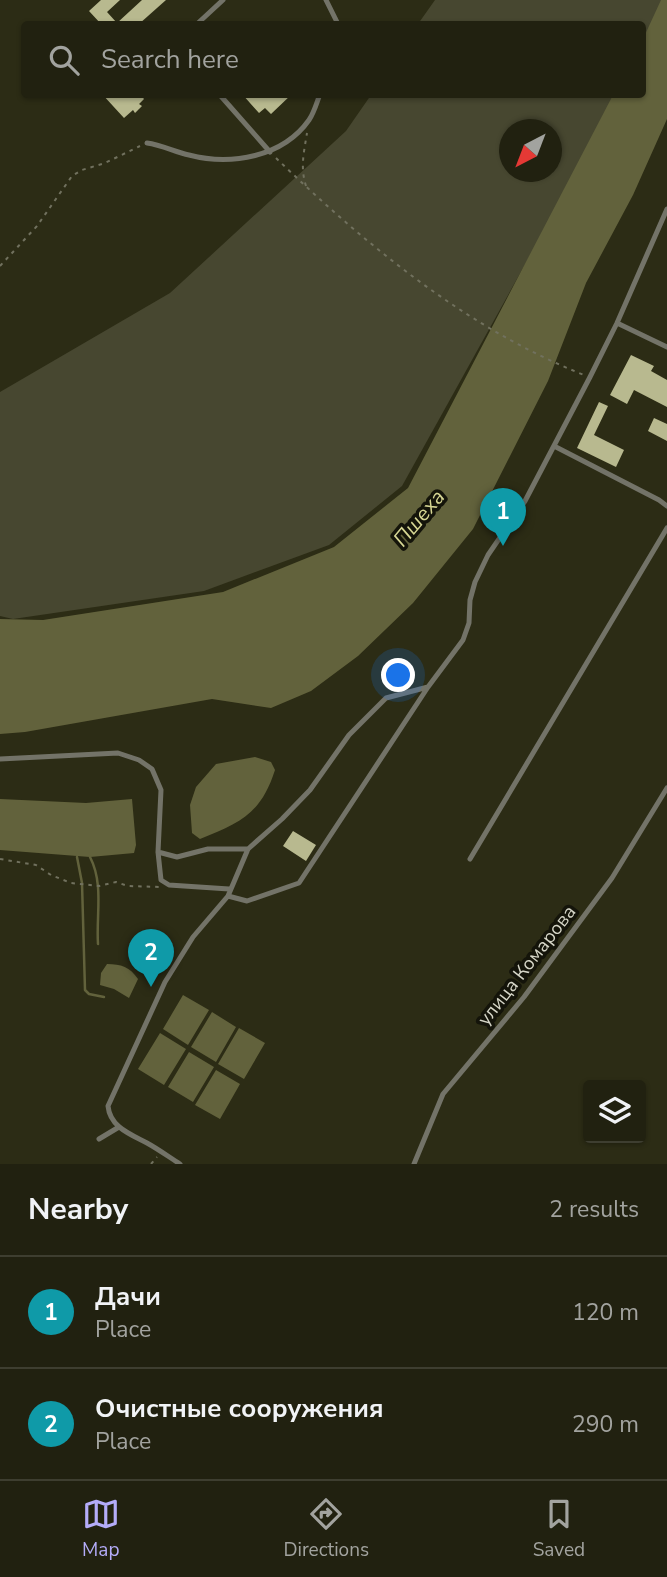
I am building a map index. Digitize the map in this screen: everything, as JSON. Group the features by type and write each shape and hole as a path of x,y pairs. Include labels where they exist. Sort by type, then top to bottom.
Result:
{"lane":[{"path":"200,21 223,0"},
{"path":"327,0 337,21"},
{"path":"223,98 270,152"},
{"path":"147,142 189,155 218,159 249,158 270,152 294,135 310,119 318,98"},
{"path":"0,759 118,753 139,760 152,769 161,790 158,852 161,880 169,886 228,892 247,901 299,883 428,687 463,640 469,623 470,600 479,573 524,501 590,377 667,209"},
{"path":"617,323 667,347"},
{"path":"554,446 667,506"},
{"path":"470,859 667,528"},
{"path":"180,1164 119,1127 108,1115 108,1106 148,1014 193,937 228,892 248,849 310,790 349,735 386,698 428,687"},
{"name":"улица Комарова","path":"414,1164 443,1094 524,997 604,889 667,788"},
{"path":"158,852 177,857 208,849 248,849"},
{"path":"99,1139 119,1127"}],"path":[{"path":"306,187 302,160 310,119"},
{"path":"0,266 37,226 72,176 147,142"},
{"path":"270,152 306,187 403,270 486,327 590,377"},
{"path":"0,859 36,865 63,881 99,886 116,882 152,888 169,886"},
{"path":"151,1164 161,1153"}],"green space":[{"path":"435,0 663,0 646,43 646,21 420,21"},
{"path":"369,98 617,98 402,486 329,545 204,591 13,619 0,616 0,392 170,293 346,131"}],"water":[{"name":"Пшеха","path":"661,0 667,0 667,119 633,195 586,283 548,381 473,529 413,603 358,656 311,691 271,708 212,699 0,734 0,619 43,620 223,592 334,547 408,488 611,98 646,98 646,32"},
{"path":"255,757 271,762 275,770 263,797 256,807 238,822 200,839 192,833 190,805 196,787 216,764"},
{"path":"0,799 86,803 132,799 136,845 134,853 90,857 0,850"},
{"path":"107,964 125,967 138,979 129,998 100,985 101,973"},
{"path":"183,995 209,1010 188,1045 163,1029"},
{"path":"212,1012 236,1027 216,1062 191,1047"},
{"path":"239,1028 265,1043 244,1079 218,1064"},
{"path":"160,1033 186,1049 164,1085 138,1069"},
{"path":"189,1052 214,1067 193,1102 168,1087"},
{"path":"216,1070 240,1084 220,1119 195,1105"}],"building":[{"path":"101,0 120,0 107,12 115,21 98,21 89,11"},
{"path":"142,0 166,0 142,21 119,21"},
{"path":"106,98 143,98 139,104 142,106 124,118"},
{"path":"246,98 288,98 271,114 265,108 259,113"},
{"path":"631,355 654,366 651,371 667,380 667,407 634,390 627,404 610,395"},
{"path":"599,402 608,406 594,435 624,450 616,467 577,448"},
{"path":"654,418 667,424 667,441 648,431"},
{"path":"293,831 316,845 306,861 283,846"}],"waterway":[{"path":"77,857 82,883 85,990 89,994 104,997"},
{"path":"90,857 97,878 98,944"}],"place":[{"name":"Дачи","path":"503,546"},
{"name":"Очистные сооружения","path":"151,987"}]}
